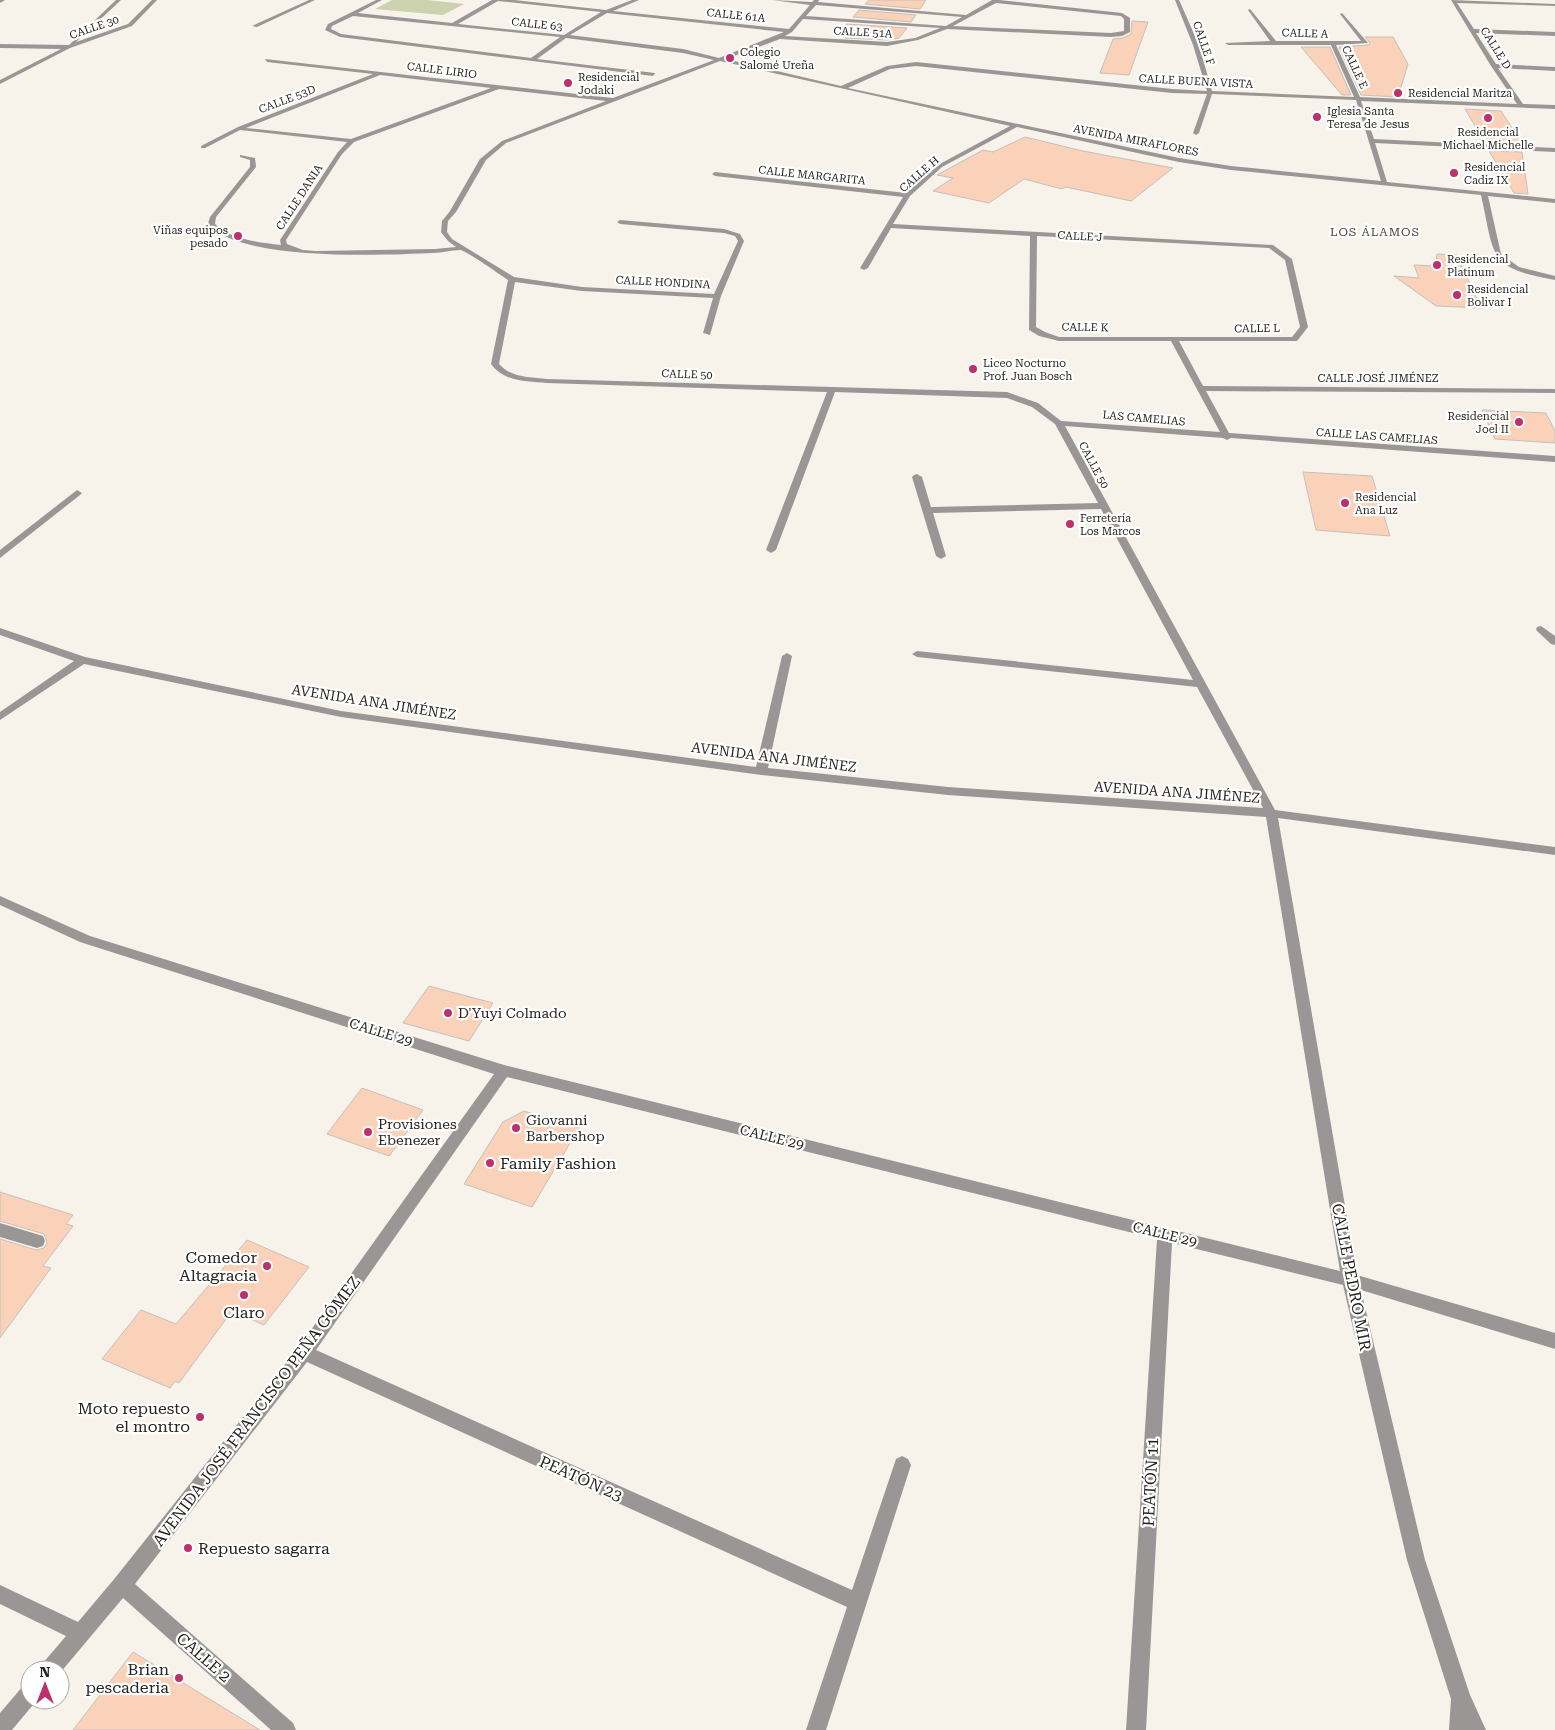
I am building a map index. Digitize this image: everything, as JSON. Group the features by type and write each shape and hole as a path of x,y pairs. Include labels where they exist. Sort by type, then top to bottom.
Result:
{"street":[{"path":"0,2 4,0"},
{"name":"CALLE 30","path":"68,47 120,0"},
{"name":"CALLE 30","path":"68,47 130,25 155,0"},
{"path":"255,26 313,0"},
{"path":"380,0 330,24 328,30 340,35 653,74"},
{"path":"452,25 496,0"},
{"name":"CALLE 61A","path":"500,0 790,31"},
{"path":"532,60 564,37 607,11 637,0"},
{"path":"774,0 965,16"},
{"name":"CALLE F","path":"1177,0 1196,46 1210,93"},
{"path":"1453,0 1555,5"},
{"name":"CALLE D","path":"1453,0 1494,66 1522,106"},
{"path":"802,16 944,27 1110,35 1128,32 1127,18 1122,15 995,1"},
{"name":"CALLE 51A","path":"779,37 896,44 921,39 995,1"},
{"path":"512,279 450,240 444,232 445,221 453,212 482,158 504,142 779,37 790,31 815,2"},
{"path":"1250,10 1274,42"},
{"name":"CALLE 63","path":"352,14 653,46 718,60"},
{"name":"CALLE A","path":"1228,43 1365,43 1342,14"},
{"path":"1473,31 1555,34"},
{"name":"CALLE E","path":"1333,44 1358,99 1385,185"},
{"path":"0,46 68,47"},
{"path":"0,82 68,47"},
{"name":"CALLE LIRIO","path":"267,60 616,100"},
{"name":"AVENIDA MIRAFLORES","path":"718,60 1188,161 1231,168 1555,202"},
{"name":"CALLE BUENA VISTA","path":"842,88 889,67 916,64 1152,90 1555,107"},
{"path":"1494,66 1555,69"},
{"name":"CALLE 53D","path":"203,147 240,128 380,73"},
{"name":"CALLE DANIA","path":"463,248 435,251 316,253 292,249 284,245 283,240 340,152 352,141 498,87"},
{"path":"1196,132 1210,93"},
{"name":"CALLE H","path":"864,268 907,195 940,166 1016,125"},
{"path":"240,128 352,141"},
{"path":"1372,141 1555,150"},
{"path":"242,156 253,159 253,167 213,217 211,224 215,229 234,238 292,249"},
{"name":"CALLE MARGARITA","path":"715,174 907,195"},
{"path":"1484,194 1498,254 1504,262 1516,269 1555,278"},
{"name":"CALLE HONDINA","path":"512,279 582,289 717,296 741,241 738,234 724,231 620,222"},
{"name":"CALLE J","path":"888,226 1271,246"},
{"name":"CALLE K","path":"1034,233 1032,328 1042,334 1059,339 1174,340"},
{"name":"CALLE L","path":"1174,340 1294,339 1304,326 1288,259 1271,246"},
{"name":"CALLE 50","path":"512,279 495,364 499,370 510,375 547,381 1007,395 1027,400 1047,411 1059,423 1271,813"},
{"path":"707,333 717,296"},
{"path":"1174,340 1227,436"},
{"name":"CALLE JOSÉ JIMÉNEZ","path":"1201,388 1555,391"},
{"path":"771,550 832,390"},
{"name":"LAS CAMELIAS","path":"1059,423 1227,436"},
{"name":"CALLE LAS CAMELIAS","path":"1227,436 1555,459"},
{"path":"917,477 941,556"},
{"path":"0,555 78,493"},
{"path":"927,510 1103,506"},
{"path":"1541,629 1555,642"},
{"name":"AVENIDA ANA JIMÉNEZ","path":"0,631 82,660 341,714 761,771 948,791 1271,813 1555,851"},
{"path":"918,654 1200,684"},
{"path":"761,771 787,656"},
{"path":"0,717 82,660"},
{"name":"CALLE PEDRO MIR","path":"1271,813 1350,1280 1416,1560 1461,1698 1476,1730"},
{"name":"CALLE 29","path":"0,900 85,939 504,1071 1350,1280 1555,1341"},
{"name":"AVENIDA JOSÉ FRANCISCO PEÑA GÓMEZ","path":"58,1660 122,1585 304,1353 504,1071"},
{"path":"0,1230 37,1241"},
{"name":"PEATÓN 11","path":"1136,1730 1165,1234"},
{"name":"PEATÓN 23","path":"304,1353 858,1602"},
{"path":"816,1730 902,1465"},
{"name":"CALLE 2","path":"122,1585 286,1730"},
{"path":"0,1594 81,1633"},
{"path":"1459,1730 1461,1698"},
{"path":"0,1728 20,1705"}],"green space":[{"path":"392,0 427,0 464,4 443,15 375,9"}],"building":[{"path":"869,0 926,0 920,9 865,4"},
{"path":"859,10 916,15 911,22 853,17"},
{"path":"1132,21 1148,22 1129,75 1100,73 1113,39 1123,38 1131,34"},
{"path":"847,24 907,28 899,38 887,40 845,38 847,36 836,35"},
{"path":"1365,37 1393,37 1408,64 1398,97 1361,95 1339,47 1368,45 1370,43"},
{"path":"1301,47 1330,47 1351,95 1342,95"},
{"path":"1465,109 1501,111 1521,144 1485,143"},
{"path":"1025,137 1083,151 1173,168 1131,201 1066,187 1062,189 1024,179 989,203 933,191 953,178 937,175 983,150 993,152"},
{"path":"1489,151 1522,152 1528,194 1514,193"},
{"path":"1437,254 1457,255 1481,308 1436,306 1394,276 1419,278 1414,265 1435,266"},
{"name":"Residencial Joel II","path":"1482,410 1546,413 1555,431 1555,443 1495,439"},
{"name":"Residencial Ana Luz","path":"1303,472 1372,476 1390,536 1316,530"},
{"name":"D'Yuyi Colmado","path":"429,986 493,1003 469,1041 403,1023"},
{"path":"362,1088 423,1110 389,1156 327,1134"},
{"path":"524,1111 579,1128 532,1207 464,1184 503,1122"},
{"path":"0,1192 73,1215 66,1224 73,1226 43,1266 51,1268 0,1338 0,1239 36,1250 44,1248 47,1242 44,1234 0,1221"},
{"path":"247,1240 309,1267 264,1325 232,1311 179,1383 175,1381 170,1388 102,1359 141,1310 176,1324"},
{"path":"133,1652 260,1730 73,1730"}],"place":[{"name":"Colegio Salomé Ureña","path":"730,58"},
{"name":"Residencial Jodaki","path":"568,83"},
{"name":"Residencial Maritza","path":"1398,93"},
{"name":"Iglesia Santa Teresa de Jesus","path":"1317,117"},
{"name":"Residencial Michael Michelle","path":"1488,118"},
{"name":"Residencial Cadiz IX","path":"1454,173"},
{"name":"Viñas equipos pesado","path":"238,236"},
{"name":"Residencial Platinum","path":"1437,265"},
{"name":"Residencial Bolivar I","path":"1457,295"},
{"name":"Liceo Nocturno Prof. Juan Bosch","path":"973,369"},
{"name":"Residencial Joel II","path":"1519,422"},
{"name":"Residencial Ana Luz","path":"1345,503"},
{"name":"Ferretería Los Marcos","path":"1070,524"},
{"name":"D'Yuyi Colmado","path":"448,1013"},
{"name":"Giovanni Barbershop","path":"516,1128"},
{"name":"Provisiones Ebenezer","path":"368,1132"},
{"name":"Family Fashion","path":"490,1163"},
{"name":"Comedor Altagracia","path":"267,1266"},
{"name":"Claro","path":"244,1295"},
{"name":"Moto repuesto el montro","path":"200,1417"},
{"name":"Repuesto sagarra","path":"188,1548"},
{"name":"Brian pescaderia","path":"179,1678"}],"district":[{"name":"LOS ÁLAMOS","path":"1375,232"}]}
